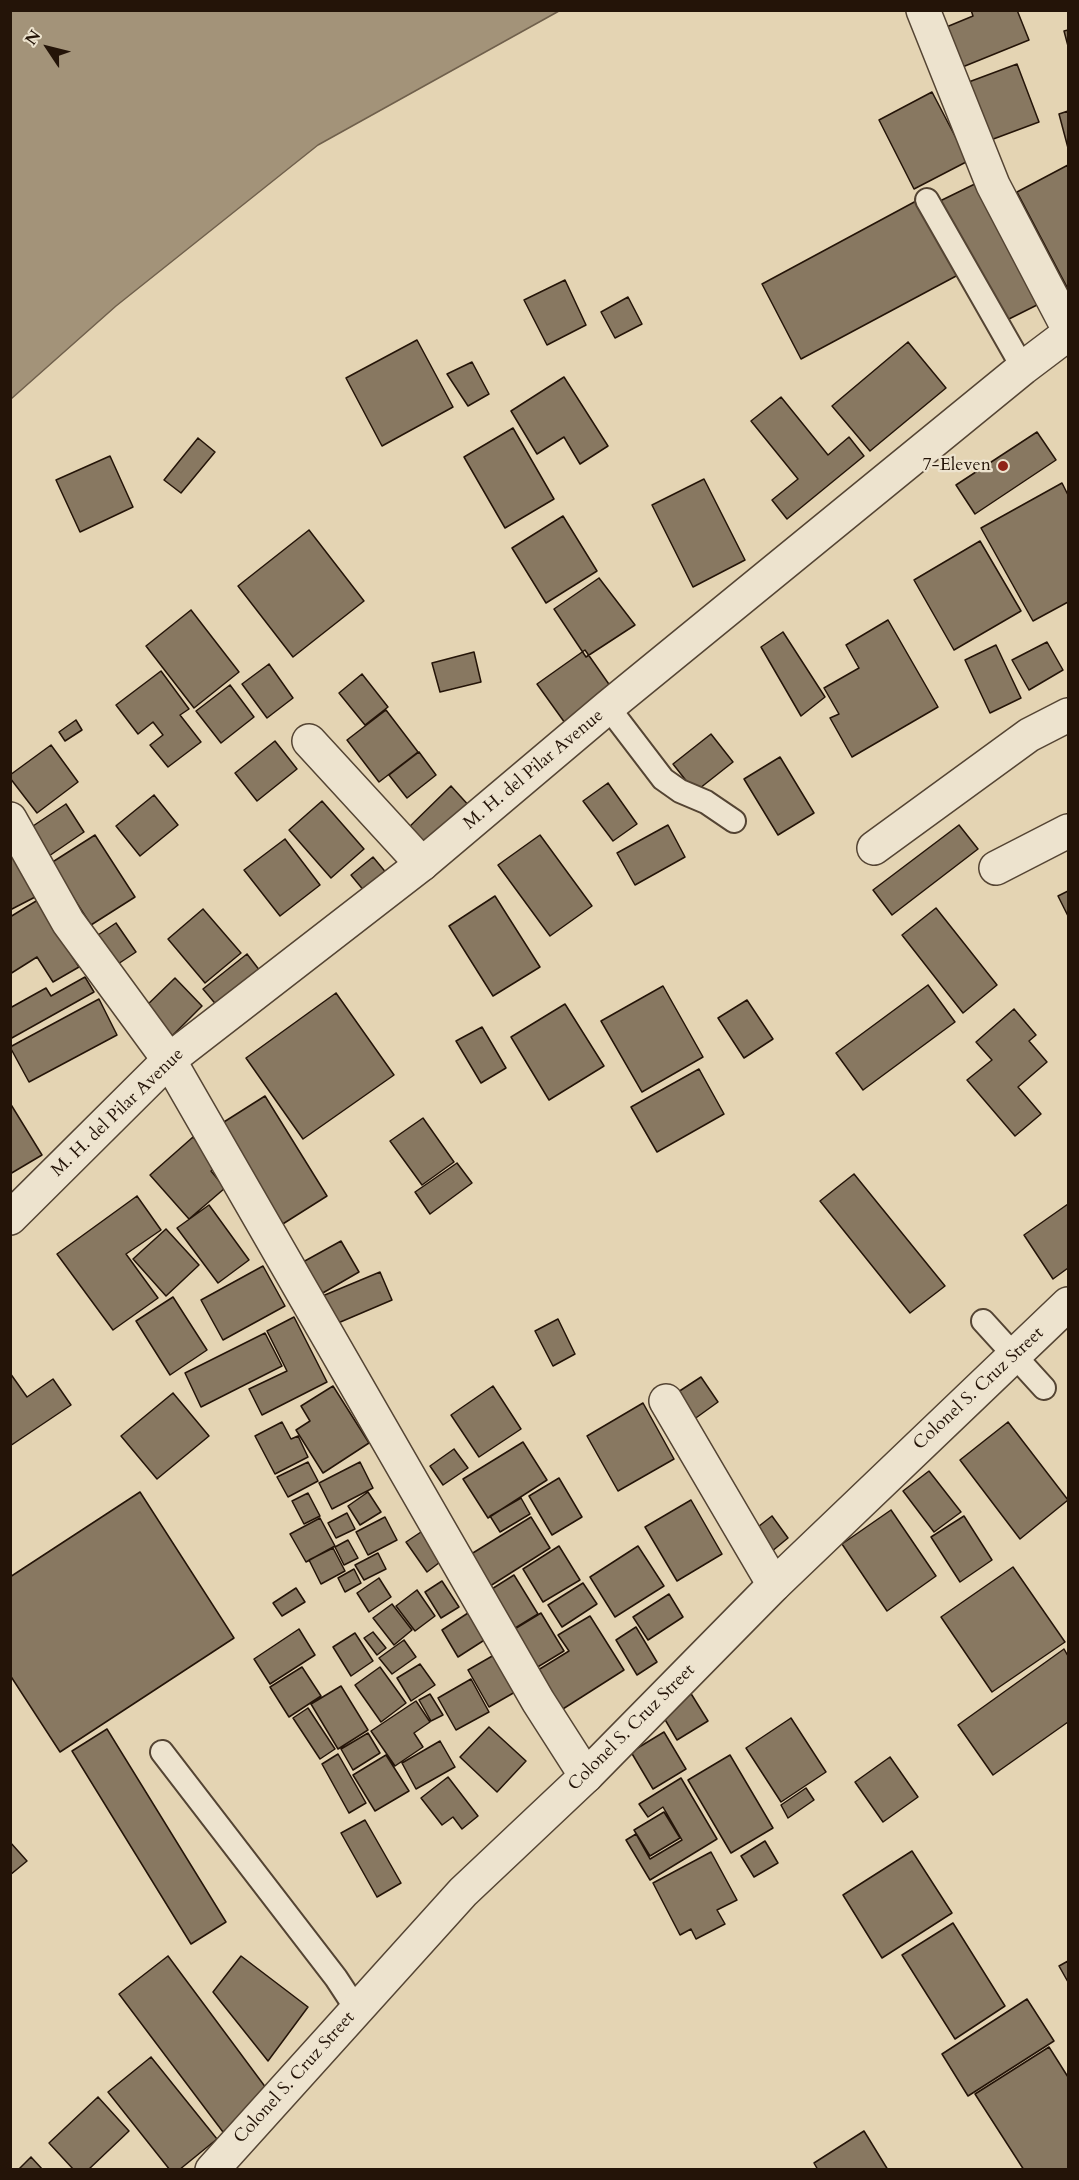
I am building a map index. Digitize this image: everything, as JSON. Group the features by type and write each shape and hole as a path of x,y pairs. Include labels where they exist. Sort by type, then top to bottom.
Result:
{"street":[{"path":"923,10 993,185 1068,328"},
{"name":"M. H. del Pilar Avenue","path":"10,1218 169,1060 422,864 608,707 1068,333"},
{"path":"874,848 1029,735 1068,715"},
{"path":"309,741 422,864"},
{"path":"10,819 68,922 169,1060 538,1701 586,1776"},
{"path":"996,868 1068,831"},
{"name":"Colonel S. Cruz Street","path":"212,2169 463,1892 586,1776 774,1585 1068,1304"},
{"path":"666,1401 774,1585"}],"lane":[{"path":"927,200 1023,368"},
{"path":"608,707 663,779 680,791 706,802 734,821"},
{"path":"982,1321 1044,1388"},
{"path":"162,1752 336,1978 357,2010"}],"shaded area":[{"path":"11,10 559,11 318,145 116,306 11,399"}],"building":[{"path":"971,10 1017,10 1029,40 960,68 944,28 973,16"},
{"path":"1068,30 1068,46 1064,31"},
{"path":"1017,64 1039,122 988,141 966,83"},
{"path":"932,92 968,161 914,189 879,120"},
{"path":"1068,111 1068,148 1059,114"},
{"path":"1068,165 1068,289 1017,192"},
{"path":"983,180 1043,302 1001,323 940,201"},
{"path":"918,200 958,275 801,359 762,284"},
{"path":"565,280 586,325 547,345 524,300"},
{"path":"628,297 642,324 615,338 601,312"},
{"path":"417,340 453,407 382,446 346,378"},
{"path":"908,342 946,388 870,451 832,406"},
{"path":"472,362 489,394 468,406 447,374"},
{"path":"564,377 608,446 580,464 564,437 537,454 511,411"},
{"path":"781,397 828,455 849,437 864,456 787,519 772,500 798,479 751,421"},
{"path":"513,428 554,499 505,528 464,457"},
{"path":"1037,432 1056,460 975,514 956,485"},
{"path":"198,438 215,452 181,493 164,480"},
{"path":"110,456 133,507 80,532 56,480"},
{"path":"704,479 745,560 693,587 652,505"},
{"path":"1062,483 1068,495 1068,602 1033,621 981,528"},
{"path":"563,516 597,571 546,603 512,548"},
{"path":"309,530 364,601 293,657 238,586"},
{"path":"980,541 1021,611 954,650 914,580"},
{"path":"599,578 635,625 586,657 554,609"},
{"path":"191,610 239,672 194,708 146,646"},
{"path":"888,620 938,707 852,757 830,718 839,714 824,688 859,668 846,645"},
{"path":"783,632 825,697 801,716 761,647"},
{"path":"1047,642 1063,670 1029,690 1012,660"},
{"path":"996,645 1021,698 990,713 965,660"},
{"path":"585,650 613,690 565,723 537,684"},
{"path":"474,652 481,682 440,692 432,663"},
{"path":"269,664 293,698 267,718 242,684"},
{"path":"161,671 189,709 180,715 201,742 168,767 150,745 163,735 153,722 138,734 116,705"},
{"path":"362,674 388,707 365,725 339,693"},
{"path":"230,685 254,717 221,743 196,711"},
{"path":"386,710 418,752 379,782 347,740"},
{"path":"76,720 82,730 65,741 59,732"},
{"path":"711,734 733,762 695,792 673,764"},
{"path":"275,741 297,769 257,801 235,773"},
{"path":"51,745 78,782 37,813 10,775"},
{"path":"419,752 436,775 407,798 389,775"},
{"path":"780,757 814,813 778,835 744,779"},
{"path":"608,783 637,824 613,841 583,801"},
{"path":"451,786 471,808 422,857 401,835"},
{"path":"154,795 178,825 140,856 116,826"},
{"path":"322,801 364,849 331,878 289,830"},
{"path":"66,804 84,832 49,856 30,828"},
{"path":"668,825 685,857 635,885 617,853"},
{"path":"959,825 978,849 892,915 873,890"},
{"path":"95,835 135,897 91,925 51,863"},
{"path":"540,835 592,906 550,936 498,865"},
{"path":"285,839 320,885 280,916 244,870"},
{"path":"10,851 41,894 10,910"},
{"path":"373,857 388,875 365,892 351,875"},
{"path":"1068,891 1068,916 1058,896"},
{"path":"46,895 59,936 79,967 53,982 37,957 10,974 10,917"},
{"path":"495,896 540,967 493,996 449,926"},
{"path":"936,908 997,985 963,1013 902,935"},
{"path":"203,909 241,953 205,983 168,939"},
{"path":"116,923 136,952 115,966 95,937"},
{"path":"247,954 267,980 224,1014 203,989"},
{"path":"85,977 94,992 10,1039 10,1008 46,988 51,996"},
{"path":"175,978 202,1006 171,1037 143,1009"},
{"path":"928,985 955,1022 863,1090 836,1053"},
{"path":"663,986 703,1057 642,1092 601,1021"},
{"path":"336,993 394,1075 303,1139 246,1058"},
{"path":"99,999 117,1035 29,1082 10,1047"},
{"path":"747,1000 773,1039 744,1058 718,1018"},
{"path":"565,1004 604,1066 549,1100 511,1037"},
{"path":"1014,1009 1036,1035 1029,1041 1047,1062 1018,1087 1041,1114 1015,1136 967,1080 992,1060 976,1042"},
{"path":"482,1027 506,1068 481,1083 456,1041"},
{"path":"699,1069 724,1114 657,1152 631,1107"},
{"path":"265,1096 327,1196 278,1227 216,1127"},
{"path":"10,1103 42,1155 10,1174"},
{"path":"423,1118 454,1162 422,1185 390,1141"},
{"path":"193,1137 218,1166 211,1171 225,1188 189,1219 150,1175"},
{"path":"457,1163 472,1183 430,1214 415,1192"},
{"path":"854,1174 945,1286 910,1313 820,1201"},
{"path":"137,1196 161,1230 126,1254 158,1298 113,1330 57,1254"},
{"path":"1068,1204 1068,1268 1053,1279 1024,1235"},
{"path":"209,1205 249,1260 218,1283 177,1228"},
{"path":"166,1229 199,1265 166,1296 133,1259"},
{"path":"341,1241 359,1272 321,1294 303,1262"},
{"path":"263,1266 285,1306 223,1340 201,1300"},
{"path":"380,1272 392,1300 331,1326 320,1297"},
{"path":"173,1297 207,1350 170,1375 136,1321"},
{"path":"294,1317 327,1382 262,1415 249,1389 287,1371 267,1331"},
{"path":"558,1319 575,1354 553,1366 535,1331"},
{"path":"265,1333 282,1366 201,1407 185,1373"},
{"path":"10,1373 27,1397 53,1379 71,1405 10,1446"},
{"path":"701,1377 718,1402 693,1420 675,1394"},
{"path":"333,1386 369,1443 323,1473 296,1430 310,1421 301,1406"},
{"path":"493,1386 521,1429 479,1457 451,1415"},
{"path":"173,1393 209,1436 157,1479 121,1436"},
{"path":"643,1403 674,1459 618,1491 587,1436"},
{"path":"282,1422 291,1439 298,1436 308,1457 275,1474 255,1436"},
{"path":"1008,1422 1068,1500 1020,1539 960,1460"},
{"path":"523,1442 547,1480 488,1518 463,1479"},
{"path":"454,1449 468,1468 443,1485 430,1466"},
{"path":"308,1462 318,1481 288,1497 277,1477"},
{"path":"360,1462 373,1488 332,1509 319,1483"},
{"path":"929,1471 961,1512 934,1532 903,1491"},
{"path":"559,1478 582,1517 552,1535 529,1496"},
{"path":"140,1492 234,1638 60,1752 10,1675 10,1577"},
{"path":"368,1492 381,1512 360,1525 348,1506"},
{"path":"308,1493 320,1516 304,1524 292,1501"},
{"path":"521,1498 530,1514 500,1532 490,1516"},
{"path":"691,1500 722,1554 677,1581 645,1527"},
{"path":"891,1510 936,1576 887,1611 842,1544"},
{"path":"347,1513 355,1529 336,1538 328,1523"},
{"path":"772,1516 788,1538 771,1552 754,1530"},
{"path":"964,1516 992,1560 960,1582 931,1537"},
{"path":"385,1517 397,1540 368,1555 356,1532"},
{"path":"531,1517 550,1548 487,1588 468,1556"},
{"path":"320,1518 335,1546 306,1562 290,1534"},
{"path":"424,1530 444,1559 427,1572 406,1542"},
{"path":"348,1540 358,1558 344,1565 335,1547"},
{"path":"559,1546 580,1580 543,1602 523,1569"},
{"path":"638,1546 664,1586 615,1617 590,1577"},
{"path":"333,1548 345,1571 321,1584 309,1560"},
{"path":"378,1553 386,1569 364,1580 355,1565"},
{"path":"1013,1567 1065,1642 992,1692 941,1617"},
{"path":"354,1569 361,1583 345,1592 338,1578"},
{"path":"514,1575 538,1614 512,1630 487,1592"},
{"path":"379,1578 391,1597 369,1612 357,1593"},
{"path":"442,1581 459,1607 441,1618 425,1592"},
{"path":"583,1583 597,1604 562,1627 548,1605"},
{"path":"296,1588 305,1602 282,1616 273,1603"},
{"path":"417,1590 435,1616 415,1631 396,1606"},
{"path":"669,1594 683,1617 648,1640 633,1617"},
{"path":"392,1604 412,1630 394,1645 373,1618"},
{"path":"468,1613 486,1639 458,1657 442,1630"},
{"path":"541,1613 564,1651 536,1668 513,1630"},
{"path":"590,1616 624,1670 555,1714 530,1675 569,1651 558,1635"},
{"path":"636,1627 657,1662 637,1675 616,1640"},
{"path":"299,1629 315,1655 270,1684 254,1659"},
{"path":"373,1632 386,1648 377,1655 364,1638"},
{"path":"355,1633 373,1661 351,1676 333,1647"},
{"path":"404,1640 416,1657 392,1674 379,1658"},
{"path":"1064,1649 1068,1656 1068,1722 993,1775 958,1725"},
{"path":"501,1651 522,1688 489,1707 468,1670"},
{"path":"420,1664 435,1685 411,1701 397,1678"},
{"path":"302,1667 321,1696 289,1717 270,1687"},
{"path":"380,1667 406,1703 381,1722 355,1685"},
{"path":"471,1679 489,1712 456,1730 438,1698"},
{"path":"341,1686 368,1730 338,1749 311,1704"},
{"path":"690,1692 708,1721 677,1740 660,1711"},
{"path":"430,1694 443,1715 431,1721 419,1700"},
{"path":"416,1701 430,1722 414,1733 423,1747 395,1766 371,1731"},
{"path":"308,1708 335,1749 320,1759 293,1718"},
{"path":"791,1718 826,1772 781,1802 746,1748"},
{"path":"489,1727 526,1761 497,1792 460,1757"},
{"path":"107,1729 226,1922 191,1944 72,1751"},
{"path":"664,1732 686,1769 653,1789 631,1752"},
{"path":"368,1733 380,1753 353,1770 341,1749"},
{"path":"440,1741 455,1767 416,1789 402,1763"},
{"path":"338,1754 366,1803 349,1813 322,1764"},
{"path":"386,1755 409,1791 375,1811 353,1775"},
{"path":"730,1755 773,1828 731,1853 688,1780"},
{"path":"890,1757 918,1797 883,1822 855,1782"},
{"path":"448,1777 478,1816 462,1829 453,1817 442,1825 421,1798"},
{"path":"681,1778 717,1839 650,1880 626,1840 636,1834 650,1859 682,1840 663,1807 648,1817 639,1804"},
{"path":"806,1788 814,1800 788,1818 781,1805"},
{"path":"664,1812 680,1838 650,1856 634,1830"},
{"path":"365,1820 401,1883 377,1897 341,1833"},
{"path":"765,1841 778,1863 754,1877 741,1856"},
{"path":"10,1842 27,1861 10,1875"},
{"path":"912,1851 952,1913 882,1958 843,1895"},
{"path":"711,1852 737,1900 717,1910 725,1924 696,1939 691,1929 680,1935 653,1883"},
{"path":"953,1923 1005,2006 955,2039 902,1955"},
{"path":"168,1956 272,2096 223,2132 119,1994"},
{"path":"241,1956 308,2007 268,2061 213,1992"},
{"path":"1068,1961 1068,1982 1059,1966"},
{"path":"1027,1999 1054,2041 968,2096 942,2054"},
{"path":"1049,2047 1068,2077 1068,2170 1024,2170 975,2094"},
{"path":"151,2057 217,2139 179,2170 170,2170 108,2092"},
{"path":"98,2097 129,2131 88,2170 74,2170 49,2143"},
{"path":"864,2131 888,2170 818,2170 814,2163"},
{"path":"31,2157 43,2170 18,2170"}],"place":[{"name":"7-Eleven","path":"1003,466"}]}
